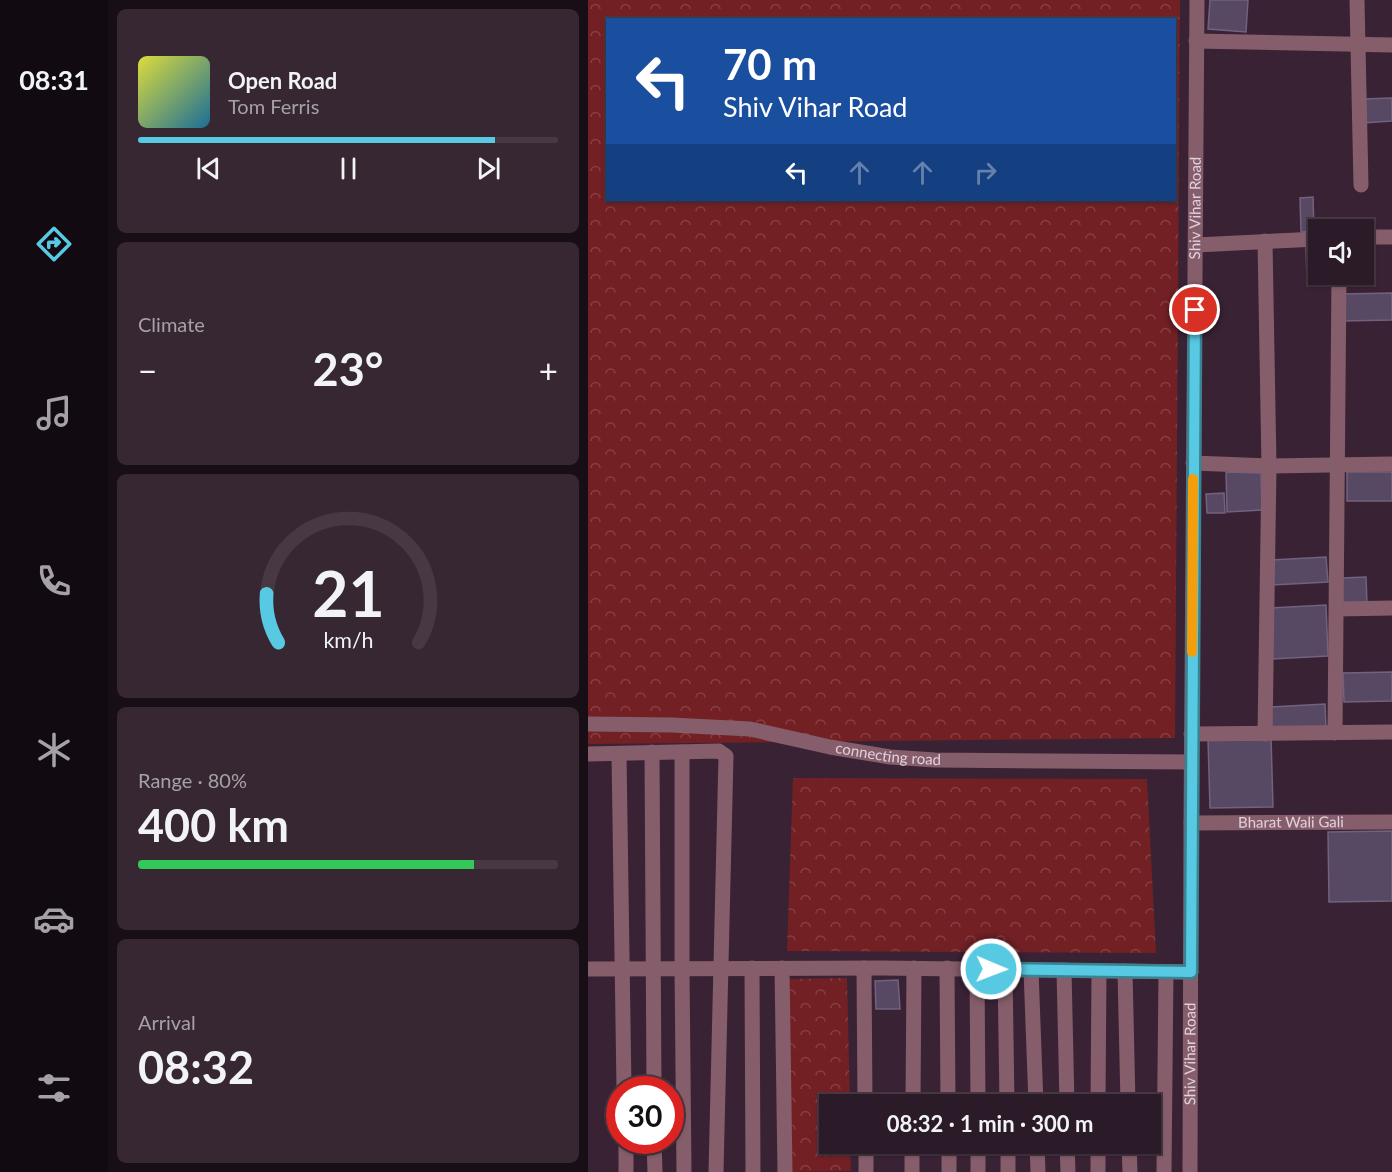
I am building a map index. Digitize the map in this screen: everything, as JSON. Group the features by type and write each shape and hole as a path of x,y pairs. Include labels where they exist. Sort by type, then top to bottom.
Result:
{"street":[{"name":"Shiv Vihar Road","path":"1190,1172 1197,0"},
{"path":"1357,0 1360,185"},
{"path":"1196,41 1392,45"},
{"path":"1374,237 1392,237"},
{"path":"1196,244 1308,239"},
{"path":"1265,241 1269,466 1265,734"},
{"path":"1335,734 1339,285"},
{"path":"1193,463 1269,466 1392,464"},
{"path":"1337,609 1392,608"},
{"name":"connecting road","path":"588,724 672,724 750,729 830,747 890,757 935,760 1191,762"},
{"path":"1191,734 1392,732"},
{"path":"588,754 719,751 726,756 719,968 716,1172"},
{"path":"652,752 654,1076"},
{"path":"682,752 684,1172"},
{"path":"619,754 624,1076"},
{"name":"Bharat Wali Gali","path":"1191,823 1392,822"},
{"path":"752,968 753,1172"},
{"path":"782,968 785,1172"},
{"path":"864,968 865,1094"},
{"path":"913,1094 914,968"},
{"path":"588,969 947,968 1191,972"},
{"path":"947,968 948,1094"},
{"path":"977,969 978,1094"},
{"path":"1005,969 1007,1094"},
{"path":"1031,969 1036,1094"},
{"path":"1064,970 1067,1094"},
{"path":"1098,1094 1099,971"},
{"path":"1125,971 1128,1094"},
{"path":"1164,1172 1166,972"},
{"path":"626,1154 626,1172"},
{"path":"654,1154 654,1172"},
{"path":"866,1154 866,1172"},
{"path":"912,1154 912,1172"},
{"path":"949,1154 949,1172"},
{"path":"978,1154 978,1172"},
{"path":"1008,1154 1008,1172"},
{"path":"1037,1154 1038,1172"},
{"path":"1067,1154 1068,1172"},
{"path":"1098,1154 1098,1172"},
{"path":"1129,1154 1130,1172"}],"green space":[{"path":"588,0 1180,0 1175,738 588,744"},
{"path":"793,778 1147,779 1156,953 787,951"},
{"path":"847,978 850,1094 819,1094 819,1154 850,1154 851,1171 791,1172 787,979"}],"building":[{"path":"1210,0 1248,0 1246,32 1208,29"},
{"path":"1392,98 1392,121 1363,123 1362,99"},
{"path":"1313,197 1314,219 1308,219 1308,231 1301,232 1300,198"},
{"path":"1306,245 1308,245 1308,282"},
{"path":"1392,293 1392,320 1343,321 1343,294"},
{"path":"1226,472 1261,473 1262,510 1227,512"},
{"path":"1347,472 1392,472 1392,501 1347,501"},
{"path":"1224,493 1225,513 1207,513 1206,494"},
{"path":"1326,557 1328,582 1272,585 1271,560"},
{"path":"1366,577 1367,604 1342,605 1342,578"},
{"path":"1326,605 1328,656 1272,659 1270,608"},
{"path":"1392,672 1392,701 1344,702 1343,673"},
{"path":"1325,704 1326,730 1272,732 1271,707"},
{"path":"1271,737 1273,807 1210,808 1208,739"},
{"path":"1392,831 1392,901 1329,902 1328,832"},
{"path":"898,980 900,1009 876,1009 875,981"}],"slow traffic":[{"path":"1192,652 1193,479"}],"route":[{"path":"991,969 1191,972 1195,310"}]}
